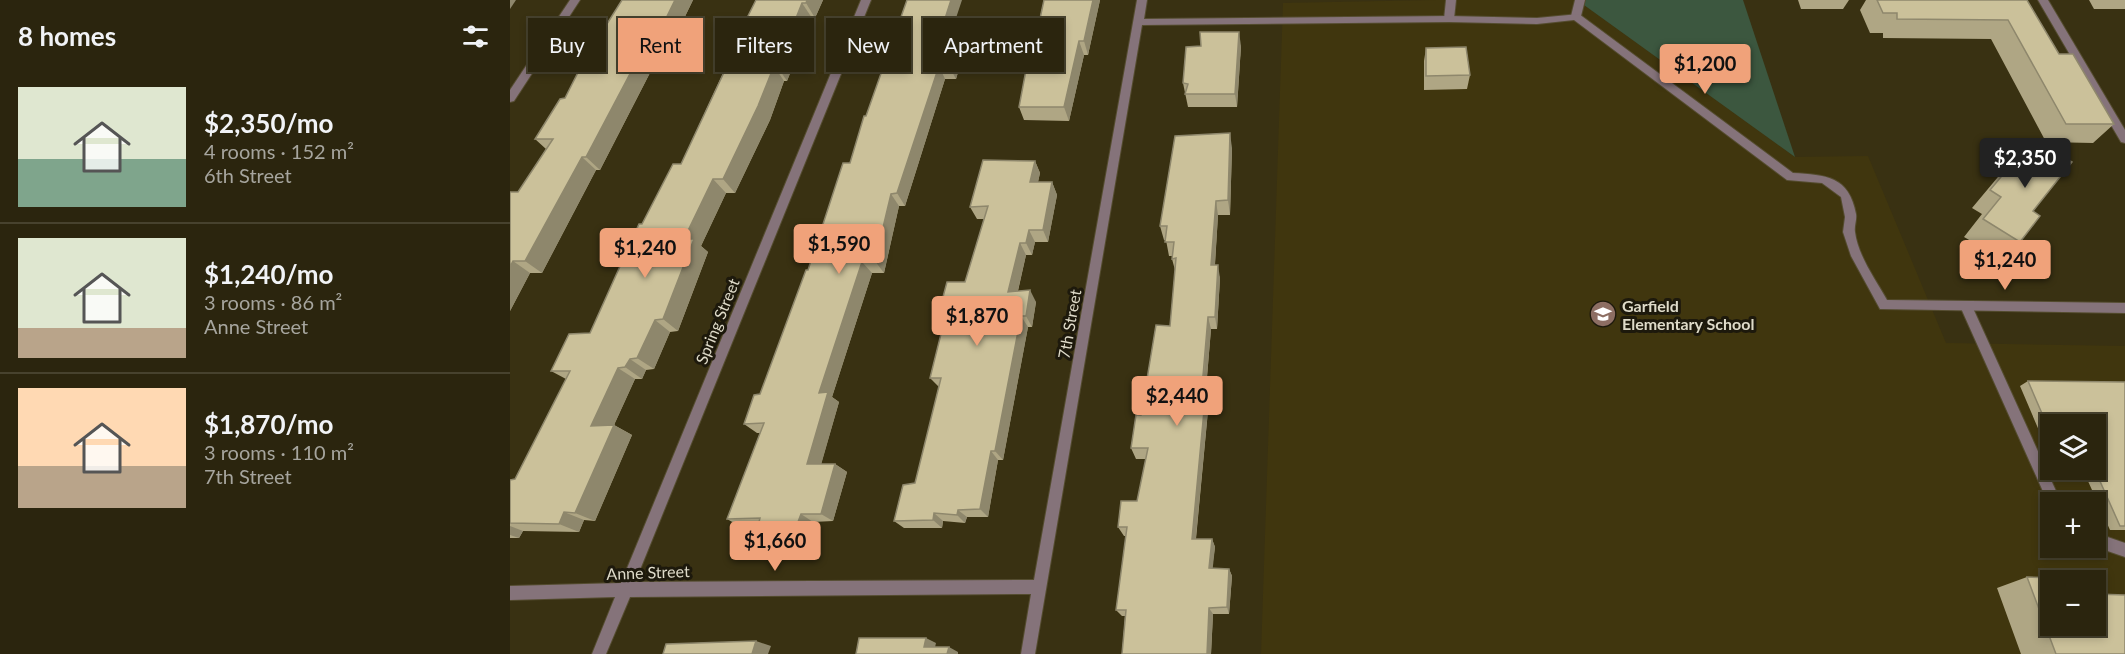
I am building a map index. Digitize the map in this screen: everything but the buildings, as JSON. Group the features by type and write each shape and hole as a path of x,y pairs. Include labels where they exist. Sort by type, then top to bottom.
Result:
{"street":[{"path":"510,98 575,0"},
{"name":"Spring Street","path":"599,654 866,0"},
{"name":"7th Street","path":"1028,654 1142,0"},
{"path":"1449,19 1451,0"},
{"path":"1576,16 1580,0"},
{"path":"2043,0 2125,139"},
{"path":"1138,21 1449,19 1537,21 1576,16 1791,177 1824,179 1846,195 1851,217 1849,232 1857,256 1884,305 2125,308"},
{"path":"1966,306 2050,492"},
{"path":"2106,543 2125,550"},
{"name":"Anne Street","path":"510,593 684,588 1040,586"}],"shaded area":[{"name":"Garfield Elementary School","path":"1577,0 1795,157 1868,156 1946,343 2125,346 2125,654 1261,654 1283,3"}],"green space":[{"path":"1577,0 1743,0 1795,157"}],"place":[{"name":"Garfield Elementary School","path":"1603,314"}]}
